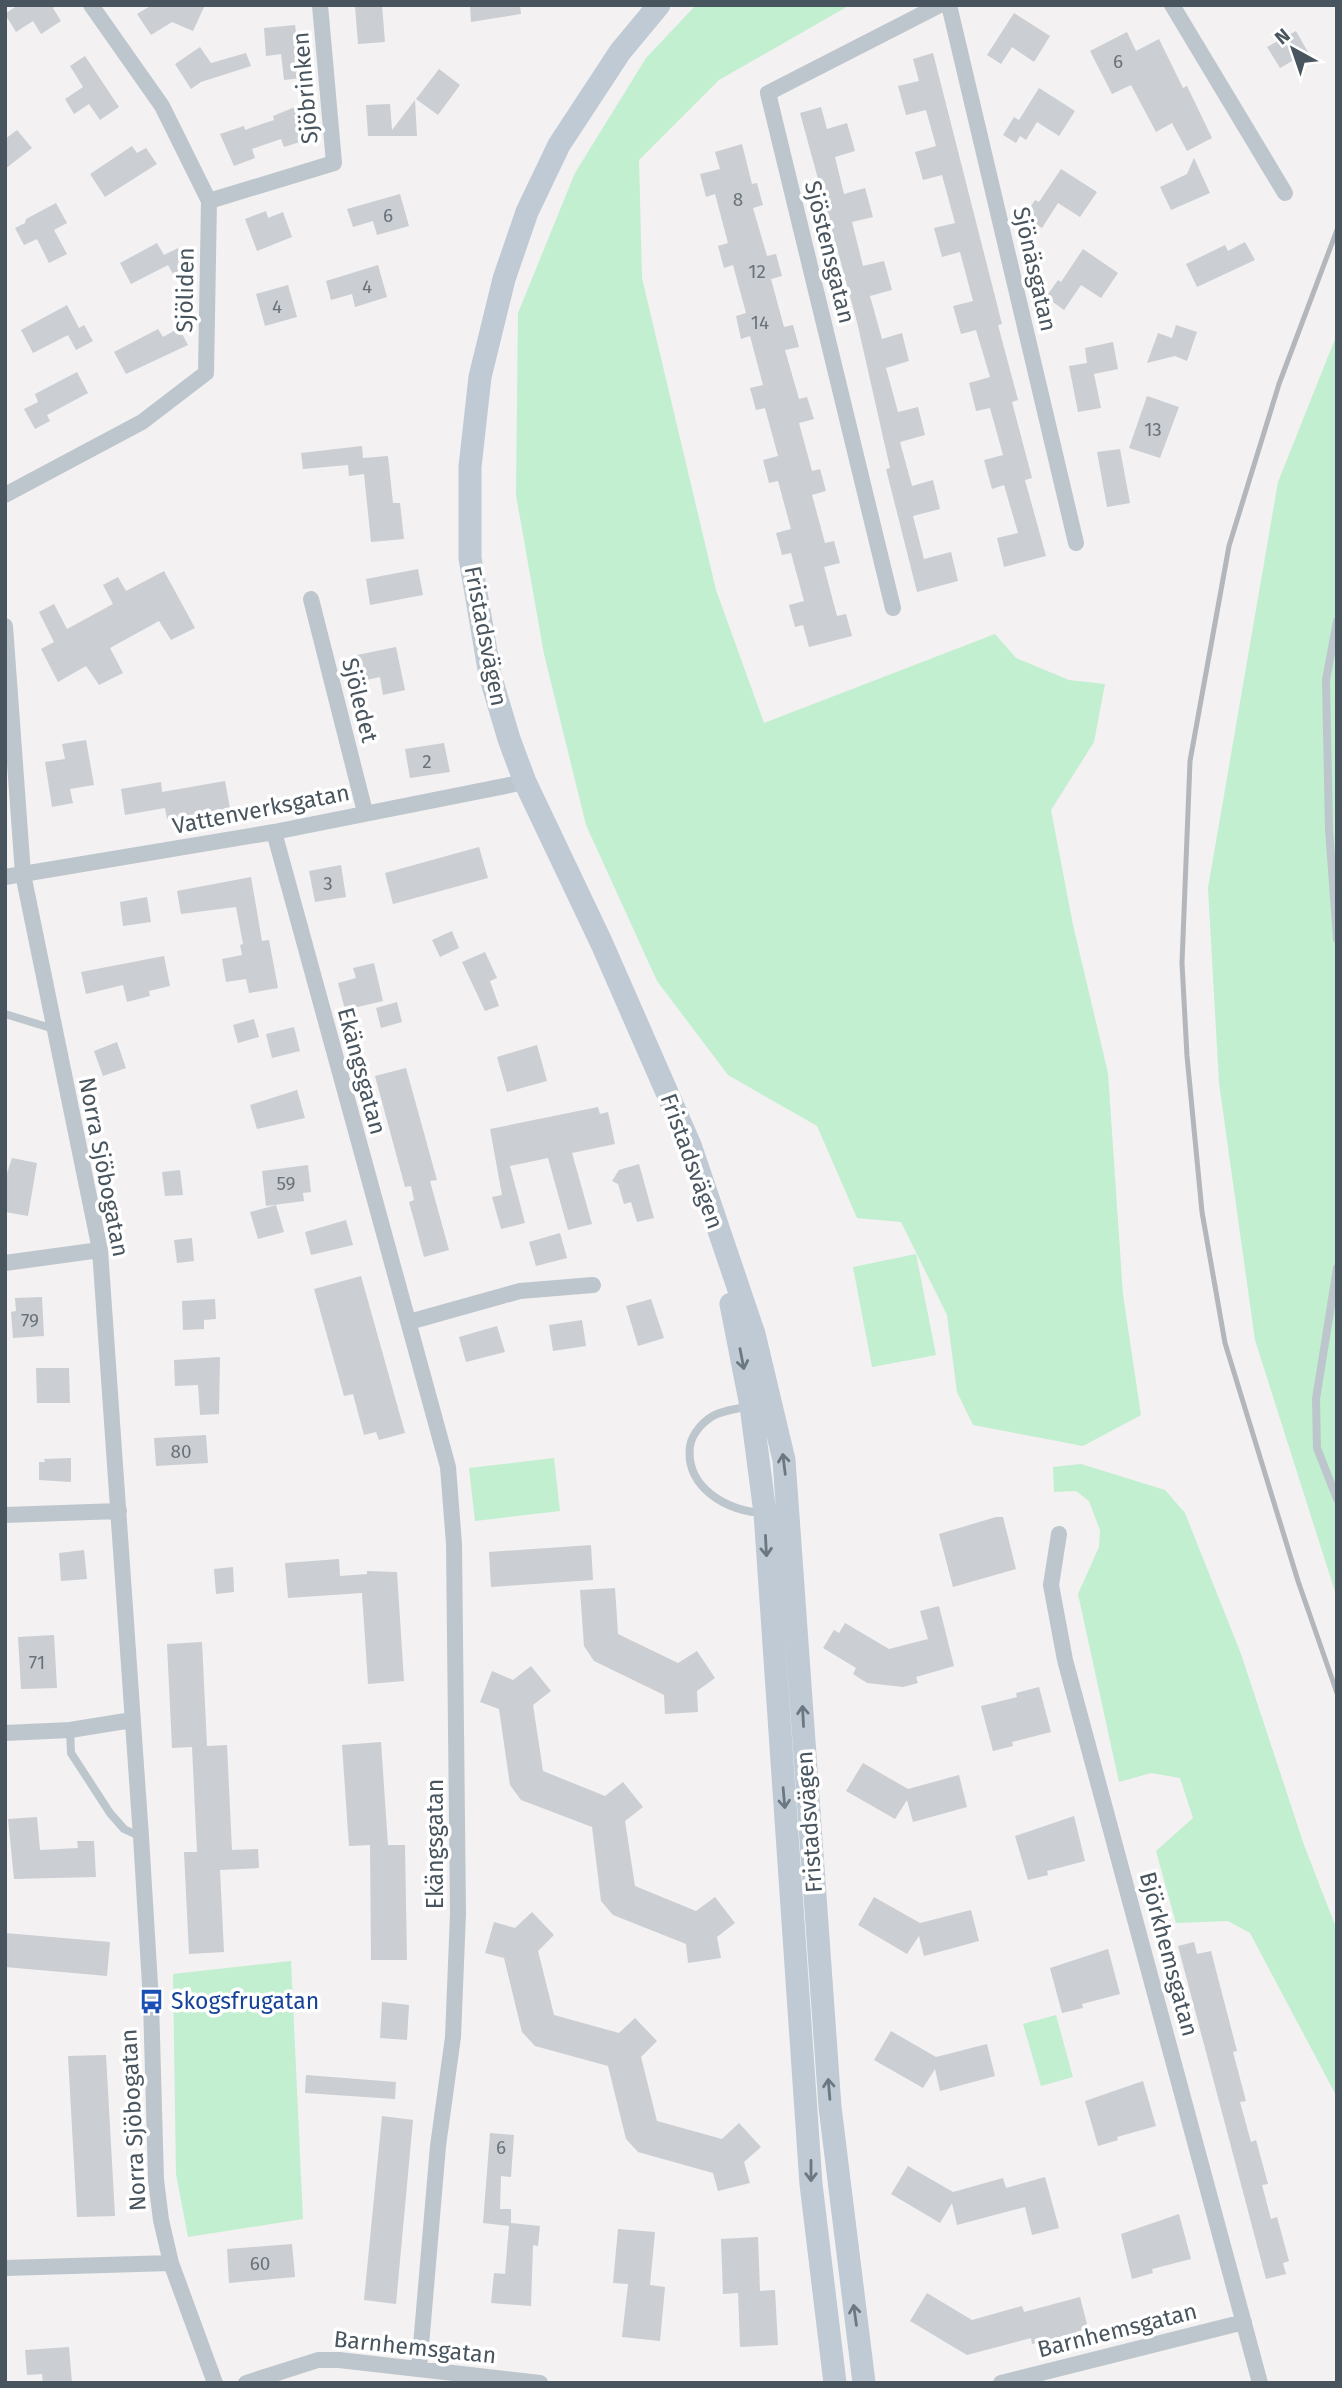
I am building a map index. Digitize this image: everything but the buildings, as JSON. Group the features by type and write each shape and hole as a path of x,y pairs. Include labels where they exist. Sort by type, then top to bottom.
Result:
{"street":[{"name":"Sjöliden","path":"5,495 142,422 206,373 209,201 162,106 91,5"},
{"name":"Sjöbrinken","path":"209,201 334,163 320,5"},
{"name":"Fristadsvägen","path":"659,5 591,93 542,179 527,212 496,302 480,377 470,467 470,558 490,675 525,782 690,1145 729,1268 736,1277 765,1375 785,1460 830,2107 864,2383"},
{"name":"Sjöstensgatan","path":"893,608 768,93 940,5"},
{"name":"Sjönäsgatan","path":"949,5 1076,542"},
{"path":"1171,5 1285,193"},
{"name":"Sjöledet","path":"311,599 365,812"},
{"name":"Norra Sjöbogatan","path":"5,626 23,874 100,1250 141,1837 160,2220 171,2263 215,2383"},
{"name":"Vattenverksgatan","path":"5,877 274,832 525,782"},
{"name":"Ekängsgatan","path":"274,832 448,1467 454,1544 458,1914 453,2037 438,2146 419,2369"},
{"path":"5,1263 100,1250"},
{"name":"Fristadsvägen","path":"729,1268 727,1282 751,1406 765,1513 811,2184 835,2383"},
{"path":"409,1322 520,1291 593,1285"},
{"path":"5,1515 119,1511"},
{"name":"Björkhemsgatan","path":"1059,1534 1051,1585 1065,1660 1260,2383"},
{"path":"5,1733 71,1730 132,1720"},
{"path":"5,2268 171,2263"},
{"name":"Barnhemsgatan","path":"1001,2383 1244,2322"},
{"name":"Barnhemsgatan","path":"246,2383 318,2360 540,2383"}],"lane":[{"path":"1337,621 1326,680 1329,829 1337,939"},
{"path":"5,1014 54,1029"},
{"path":"1337,1268 1316,1399 1317,1448 1337,1499"},
{"path":"751,1406 718,1413 702,1424 691,1441 688,1462 698,1483 707,1491 746,1513 789,1511"},
{"path":"71,1730 71,1753 95,1791 124,1829 141,1837"}],"green space":[{"path":"696,5 850,5 719,80 639,160 642,278 716,590 764,723 995,634 1016,658 1069,680 1105,684 1094,742 1051,810 1073,925 1108,1073 1123,1295 1141,1415 1083,1446 973,1425 957,1392 947,1315 901,1222 857,1218 817,1126 728,1075 657,981 586,825 544,654 516,495 518,313 575,173 646,58"},
{"path":"1337,334 1337,1598 1255,1340 1219,1083 1208,888 1278,482"},
{"path":"916,1254 936,1355 872,1367 853,1267"},
{"path":"554,1458 560,1511 475,1521 469,1468"},
{"path":"1081,1464 1165,1490 1185,1513 1241,1654 1304,1845 1337,1930 1337,2097 1250,1933 1228,1921 1176,1923 1156,1851 1193,1818 1180,1778 1151,1773 1119,1782 1078,1594 1099,1547 1100,1530 1089,1501 1076,1491 1054,1492 1053,1467"},
{"path":"291,1961 303,2219 188,2237 176,2174 173,1974"},
{"path":"1056,2015 1073,2077 1041,2086 1023,2024"}],"railway":[{"path":"1337,230 1279,384 1229,546 1190,761 1182,963 1187,1056 1202,1212 1225,1343 1298,1581 1337,1693"}],"place":[{"name":"Skogsfrugatan","path":"151,2001"}]}
